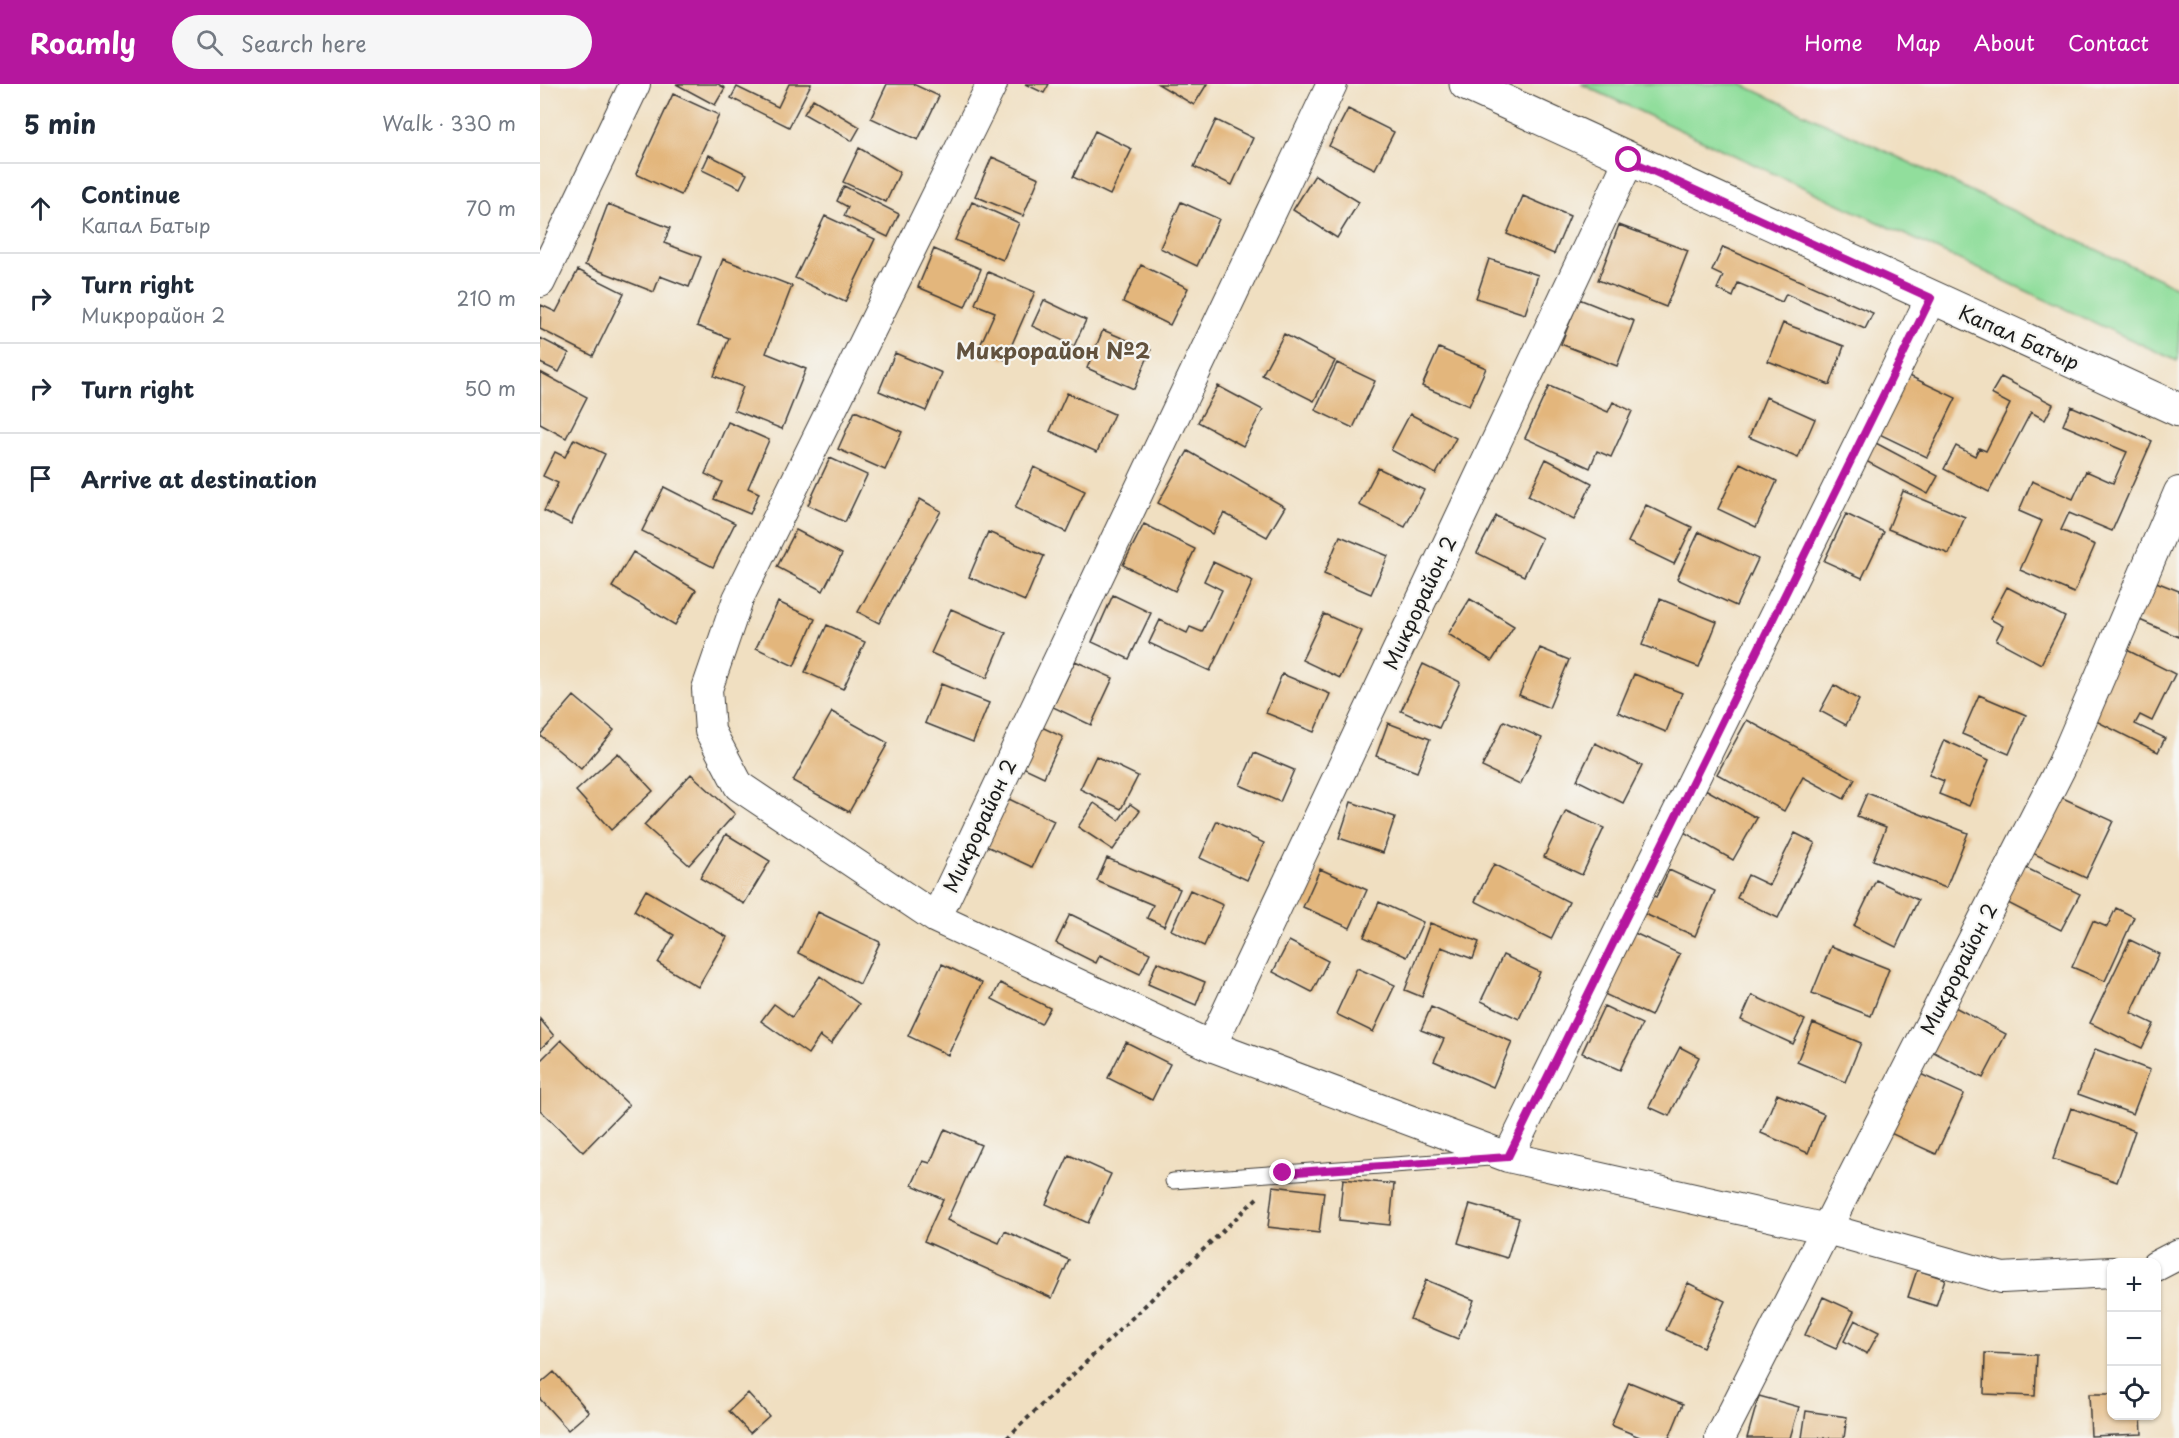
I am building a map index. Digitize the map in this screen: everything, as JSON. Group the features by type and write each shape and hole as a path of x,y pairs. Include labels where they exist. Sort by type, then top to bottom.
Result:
{"main road":[{"name":"Капал Батыр","path":"1466,84 2179,410"}],"street":[{"path":"540,282 635,84"},
{"path":"992,84 738,599 707,689 710,731 739,786 936,918 1211,1047 1508,1157 1827,1229 2002,1278 2107,1272"},
{"name":"Микрорайон 2","path":"936,918 1332,84"},
{"name":"Микрорайон 2","path":"1211,1047 1629,160"},
{"path":"1508,1157 1931,298"},
{"name":"Микрорайон 2","path":"1720,1438 2063,763 2179,492"},
{"path":"2161,1264 2179,1254"}],"lane":[{"path":"1173,1181 1508,1157"}],"path":[{"path":"1007,1438 1283,1173"}],"green space":[{"path":"1581,84 1741,84 2179,288 2179,355 2177,361"}],"building":[{"path":"676,84 718,84 725,88 715,105"},
{"path":"789,84 811,84 789,127 731,98 737,87 778,107"},
{"path":"887,84 913,84 939,96 918,140 871,118"},
{"path":"1025,84 1049,84 1044,93"},
{"path":"1158,84 1207,84 1194,105"},
{"path":"673,94 719,115 681,195 636,174"},
{"path":"813,99 860,127 852,141 804,114"},
{"path":"1348,109 1394,132 1375,169 1329,146"},
{"path":"1216,120 1253,138 1232,185 1194,167"},
{"path":"1095,131 1132,149 1110,195 1073,177"},
{"path":"859,148 900,172 886,202 843,182"},
{"path":"709,155 747,174 740,188 702,170"},
{"path":"992,157 1039,178 1023,216 975,196"},
{"path":"1315,175 1359,202 1337,238 1293,210"},
{"path":"844,186 899,214 888,237 844,216 848,207 837,201"},
{"path":"1523,196 1570,216 1554,254 1507,234"},
{"path":"972,202 1019,223 1003,260 955,240"},
{"path":"1181,202 1219,219 1197,266 1160,248"},
{"path":"608,204 670,228 664,243 701,257 689,287 660,276 654,292 585,265"},
{"path":"825,216 875,239 845,302 795,278"},
{"path":"1619,225 1688,251 1666,307 1598,280"},
{"path":"1723,247 1873,313 1865,329 1786,294 1782,302 1738,283 1733,297 1717,289 1723,276 1712,271"},
{"path":"934,249 981,269 965,307 918,287"},
{"path":"723,259 792,286 766,353 806,369 782,429 734,410 743,387 714,376 729,338 697,326"},
{"path":"1489,259 1538,275 1525,314 1476,298"},
{"path":"1141,265 1188,288 1170,325 1123,302"},
{"path":"578,270 624,293 593,356 540,329 541,305 556,312"},
{"path":"988,272 1035,292 1005,360 979,348 995,312 975,304"},
{"path":"1579,299 1634,321 1617,366 1561,344"},
{"path":"1044,300 1086,320 1074,346 1032,326"},
{"path":"1783,323 1844,346 1830,385 1768,361"},
{"path":"1103,330 1151,350 1134,389 1087,368"},
{"path":"1284,334 1335,361 1314,401 1262,375"},
{"path":"540,338 569,353 559,372 540,363"},
{"path":"1439,348 1486,368 1469,406 1422,386"},
{"path":"895,353 942,373 926,411 879,391"},
{"path":"1337,363 1375,381 1353,428 1315,410"},
{"path":"540,372 587,397 566,438 540,424"},
{"path":"1901,372 1956,398 1927,457 1873,431"},
{"path":"2001,377 2053,404 2045,420 2031,412 1989,492 1944,469 1956,446 1975,456 1979,448 1986,451 2010,404 1991,394"},
{"path":"1218,386 1263,410 1243,446 1198,422"},
{"path":"1549,386 1608,412 1613,402 1632,411 1611,457 1597,451 1590,468 1525,438"},
{"path":"1067,393 1114,414 1097,452 1050,431"},
{"path":"1766,397 1815,419 1798,458 1749,437"},
{"path":"2071,406 2152,441 2112,531 2069,513 2061,530 2095,545 2074,593 2020,570 2042,521 2019,511 2032,481 2073,499 2086,471 2113,483 2127,452 2063,425"},
{"path":"855,411 902,432 885,470 838,449"},
{"path":"1410,414 1456,438 1436,474 1391,450"},
{"path":"728,422 769,440 748,488 759,493 750,514 714,499 722,482 705,474"},
{"path":"574,439 605,454 571,524 544,511 558,483 543,476 555,452 565,457"},
{"path":"1872,441 1938,476 1928,494 1862,459"},
{"path":"1188,451 1285,507 1267,537 1224,513 1212,534 1158,503"},
{"path":"830,458 867,475 845,522 808,505"},
{"path":"1546,459 1592,483 1574,520 1528,496"},
{"path":"1740,463 1777,481 1756,527 1718,509"},
{"path":"1034,467 1085,491 1066,532 1015,508"},
{"path":"1378,468 1424,490 1405,527 1359,505"},
{"path":"664,487 735,523 713,567 642,531"},
{"path":"1903,491 1965,517 1949,554 1888,529"},
{"path":"920,499 941,511 879,623 858,612"},
{"path":"1646,505 1692,527 1674,564 1628,542"},
{"path":"1846,514 1884,532 1862,578 1824,561"},
{"path":"1496,516 1542,538 1524,576 1477,553"},
{"path":"1144,524 1195,549 1175,591 1123,565"},
{"path":"796,530 842,554 823,591 777,567"},
{"path":"988,532 1044,556 1025,601 969,577"},
{"path":"1699,532 1758,559 1736,606 1677,579"},
{"path":"1340,536 1388,556 1371,594 1324,574"},
{"path":"633,552 696,590 675,625 612,587"},
{"path":"1213,562 1253,581 1210,671 1149,643 1160,620 1187,633 1190,627 1202,632 1222,590 1204,581"},
{"path":"2151,580 2179,591 2179,637 2135,618"},
{"path":"2007,587 2065,617 2041,664 1996,640 2003,626 1990,619"},
{"path":"1113,595 1151,613 1129,659 1092,642"},
{"path":"1470,599 1514,626 1492,661 1448,634"},
{"path":"1660,599 1717,622 1699,667 1642,645"},
{"path":"778,602 815,619 794,666 756,648"},
{"path":"951,609 1006,633 987,678 931,653"},
{"path":"1324,614 1362,631 1340,678 1302,660"},
{"path":"827,625 865,642 843,689 805,672"},
{"path":"1540,648 1569,660 1549,708 1519,695"},
{"path":"2123,648 2175,674 2152,721 2140,715 2135,724 2165,738 2158,752 2088,717"},
{"path":"1075,661 1113,678 1091,725 1053,707"},
{"path":"1423,664 1460,682 1439,728 1401,711"},
{"path":"1282,674 1330,694 1314,732 1266,713"},
{"path":"1634,674 1682,693 1666,732 1618,712"},
{"path":"941,684 989,703 973,742 925,723"},
{"path":"1834,685 1859,700 1846,725 1820,711"},
{"path":"1979,695 2026,715 2009,754 1962,734"},
{"path":"574,696 614,730 581,769 540,735"},
{"path":"832,712 888,743 849,812 793,781"},
{"path":"1747,720 1855,779 1844,799 1803,777 1784,811 1717,774"},
{"path":"1504,721 1542,738 1520,785 1482,767"},
{"path":"1031,722 1063,737 1044,777 1012,762"},
{"path":"1388,723 1430,739 1417,772 1376,756"},
{"path":"1944,740 1989,760 1969,806 1939,794 1944,781 1929,775"},
{"path":"1595,743 1642,766 1623,803 1577,780"},
{"path":"618,753 653,791 611,830 576,791"},
{"path":"1254,753 1294,770 1280,802 1240,785"},
{"path":"1096,756 1138,776 1121,809 1080,789"},
{"path":"691,774 735,814 689,865 644,825"},
{"path":"1705,789 1757,818 1733,860 1682,831"},
{"path":"1867,793 1968,833 1946,888 1873,860 1886,827 1857,816"},
{"path":"2052,793 2113,821 2086,878 2026,850"},
{"path":"1005,797 1054,821 1032,867 982,844"},
{"path":"1351,802 1395,817 1383,853 1339,838"},
{"path":"1094,803 1119,820 1130,804 1140,811 1113,850 1078,827"},
{"path":"1566,811 1604,828 1582,875 1544,857"},
{"path":"1217,821 1264,843 1247,880 1200,858"},
{"path":"1795,833 1815,843 1778,918 1737,898 1748,875 1769,885"},
{"path":"726,834 770,861 744,904 700,878"},
{"path":"1107,858 1180,889 1164,926 1147,918 1153,905 1097,881"},
{"path":"1494,864 1569,902 1551,939 1475,901"},
{"path":"2018,864 2080,894 2061,930 2000,899"},
{"path":"1320,869 1367,890 1350,928 1303,907"},
{"path":"1669,870 1715,891 1695,936 1638,911 1646,893 1656,897"},
{"path":"1876,880 1918,900 1896,947 1854,926"},
{"path":"646,890 727,937 698,987 658,963 674,935 634,911"},
{"path":"1190,890 1223,905 1204,946 1171,930"},
{"path":"1379,902 1423,922 1407,957 1364,937"},
{"path":"2116,908 2134,917 2105,981 2072,967 2093,921 2107,927"},
{"path":"818,912 880,942 860,984 798,953"},
{"path":"1070,914 1150,953 1140,974 1100,955 1096,963 1056,943"},
{"path":"1430,923 1479,942 1473,959 1441,947 1422,997 1405,990"},
{"path":"1630,931 1680,954 1651,1016 1600,992"},
{"path":"2130,940 2159,954 2131,1013 2154,1024 2142,1048 2090,1023"},
{"path":"1289,941 1328,961 1312,992 1273,972"},
{"path":"1831,946 1889,969 1871,1016 1812,993"},
{"path":"1503,955 1540,972 1519,1019 1481,1001"},
{"path":"1157,962 1205,982 1196,1005 1148,984"},
{"path":"942,964 982,983 948,1055 908,1036"},
{"path":"1357,968 1395,985 1373,1032 1336,1014"},
{"path":"820,976 859,1004 831,1044 820,1036 808,1054 761,1021 774,1004 792,1017"},
{"path":"1000,983 1050,1008 1041,1024 992,999"},
{"path":"1752,995 1805,1020 1793,1044 1741,1020"},
{"path":"1951,1005 2006,1034 1983,1078 1928,1049"},
{"path":"1604,1006 1642,1024 1620,1070 1582,1053"},
{"path":"1431,1007 1512,1042 1493,1087 1434,1061 1444,1039 1421,1030"},
{"path":"540,1019 554,1036 540,1049"},
{"path":"1813,1023 1861,1043 1845,1082 1797,1062"},
{"path":"561,1040 629,1105 583,1152 540,1110 540,1061"},
{"path":"1126,1042 1170,1064 1152,1100 1108,1078"},
{"path":"1680,1047 1699,1057 1669,1116 1649,1107"},
{"path":"2095,1049 2150,1070 2133,1114 2078,1094"},
{"path":"1916,1072 1964,1094 1936,1154 1888,1132"},
{"path":"1777,1094 1824,1114 1808,1153 1761,1133"},
{"path":"2071,1108 2135,1131 2117,1182 2053,1159"},
{"path":"945,1129 981,1145 947,1220 999,1243 1005,1231 1069,1260 1052,1298 924,1241 943,1199 912,1185 923,1161 930,1163"},
{"path":"1069,1155 1111,1174 1088,1223 1046,1204"},
{"path":"1343,1179 1394,1184 1390,1225 1339,1220"},
{"path":"1273,1186 1324,1192 1319,1233 1268,1227"},
{"path":"1470,1204 1519,1218 1507,1258 1458,1243"},
{"path":"1917,1270 1945,1279 1936,1306 1908,1297"},
{"path":"1426,1280 1474,1300 1458,1339 1410,1319"},
{"path":"1688,1283 1725,1301 1703,1347 1666,1330"},
{"path":"1823,1297 1854,1311 1836,1349 1805,1335"},
{"path":"1855,1320 1879,1332 1867,1354 1844,1341"},
{"path":"1985,1353 2037,1355 2035,1396 1984,1394"},
{"path":"554,1372 589,1412 568,1430 540,1399 540,1384"},
{"path":"1629,1382 1683,1404 1669,1438 1642,1438 1611,1425"},
{"path":"748,1393 769,1416 750,1433 729,1411"},
{"path":"2089,1394 2107,1394 2107,1420 2141,1420 2142,1434 2091,1436"},
{"path":"1759,1396 1799,1407 1790,1438 1747,1438"},
{"path":"1806,1411 1847,1417 1844,1438 1802,1438"}],"district":[{"name":"Микрорайон №2","path":"1053,351"}],"route":[{"path":"1283,1173 1508,1157 1931,298 1629,160"}]}
